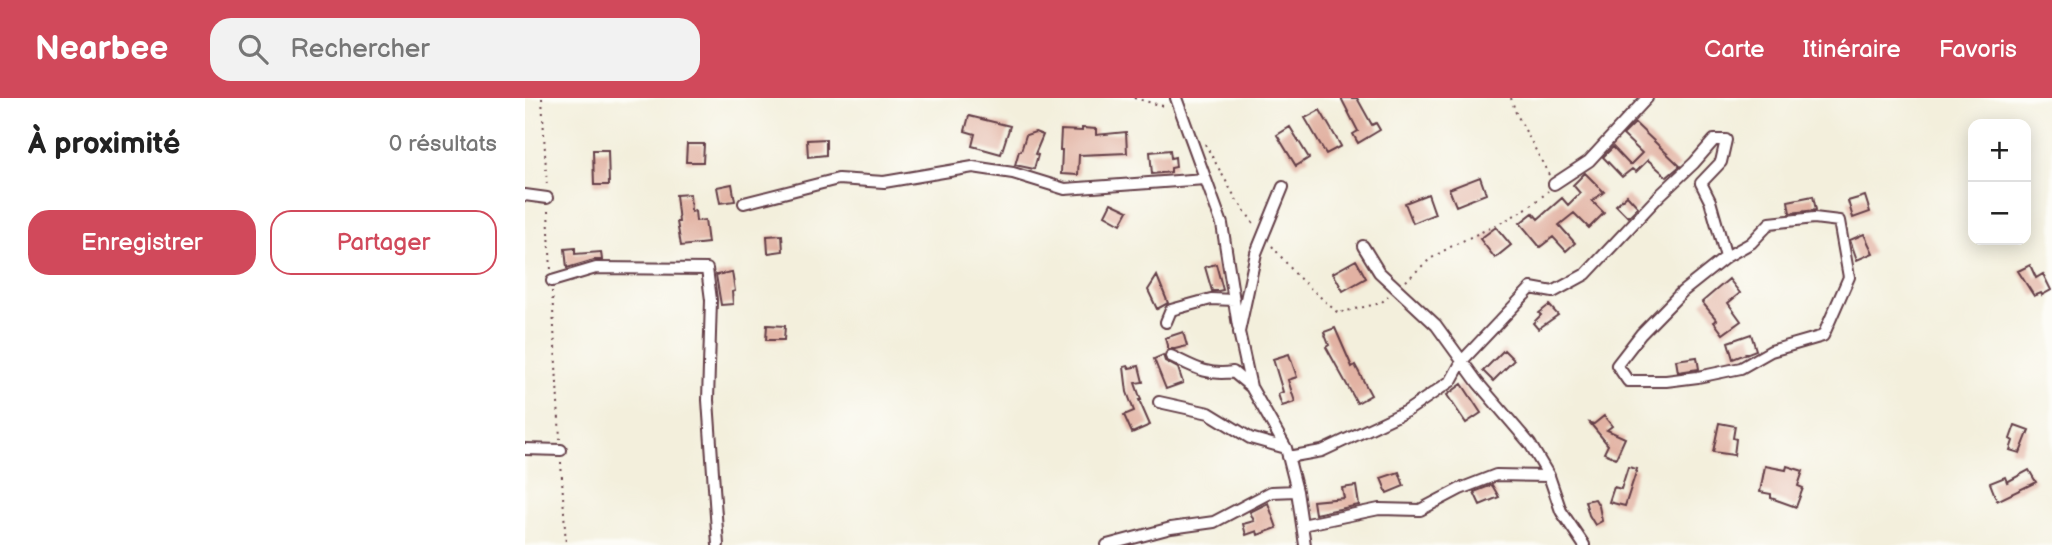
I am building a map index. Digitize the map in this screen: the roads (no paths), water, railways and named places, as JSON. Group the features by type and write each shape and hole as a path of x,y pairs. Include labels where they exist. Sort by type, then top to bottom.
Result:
{"street":[{"path":"1176,98 1221,224 1251,387 1287,453 1297,491 1305,545"},
{"path":"1554,184 1589,161 1647,98"},
{"path":"1159,402 1209,413 1249,438 1287,453 1322,451 1407,411 1451,381 1462,361 1531,288 1553,292 1586,274 1714,140 1726,140 1721,162 1701,183 1710,201 1726,257"},
{"path":"744,203 838,179 884,182 973,167 1013,173 1065,190 1205,178"},
{"path":"1239,332 1256,253 1283,187"},
{"path":"525,194 547,198"},
{"path":"1814,218 1839,221 1849,277 1823,336 1771,351 1741,368 1666,381 1629,381 1618,365 1641,334 1682,292 1726,257 1751,243 1770,223 1814,218"},
{"path":"1363,246 1379,272 1436,325 1478,383 1530,444 1549,476 1561,510 1584,545"},
{"path":"552,281 596,268 707,269 711,300 708,400 718,545"},
{"path":"1166,323 1171,310 1211,299 1234,300"},
{"path":"1171,356 1217,375 1233,372 1251,387"},
{"path":"525,449 561,450"},
{"path":"1302,524 1380,509 1420,510 1460,489 1496,475 1549,476"},
{"path":"1107,545 1171,528 1214,523 1271,492 1297,491"}]}
